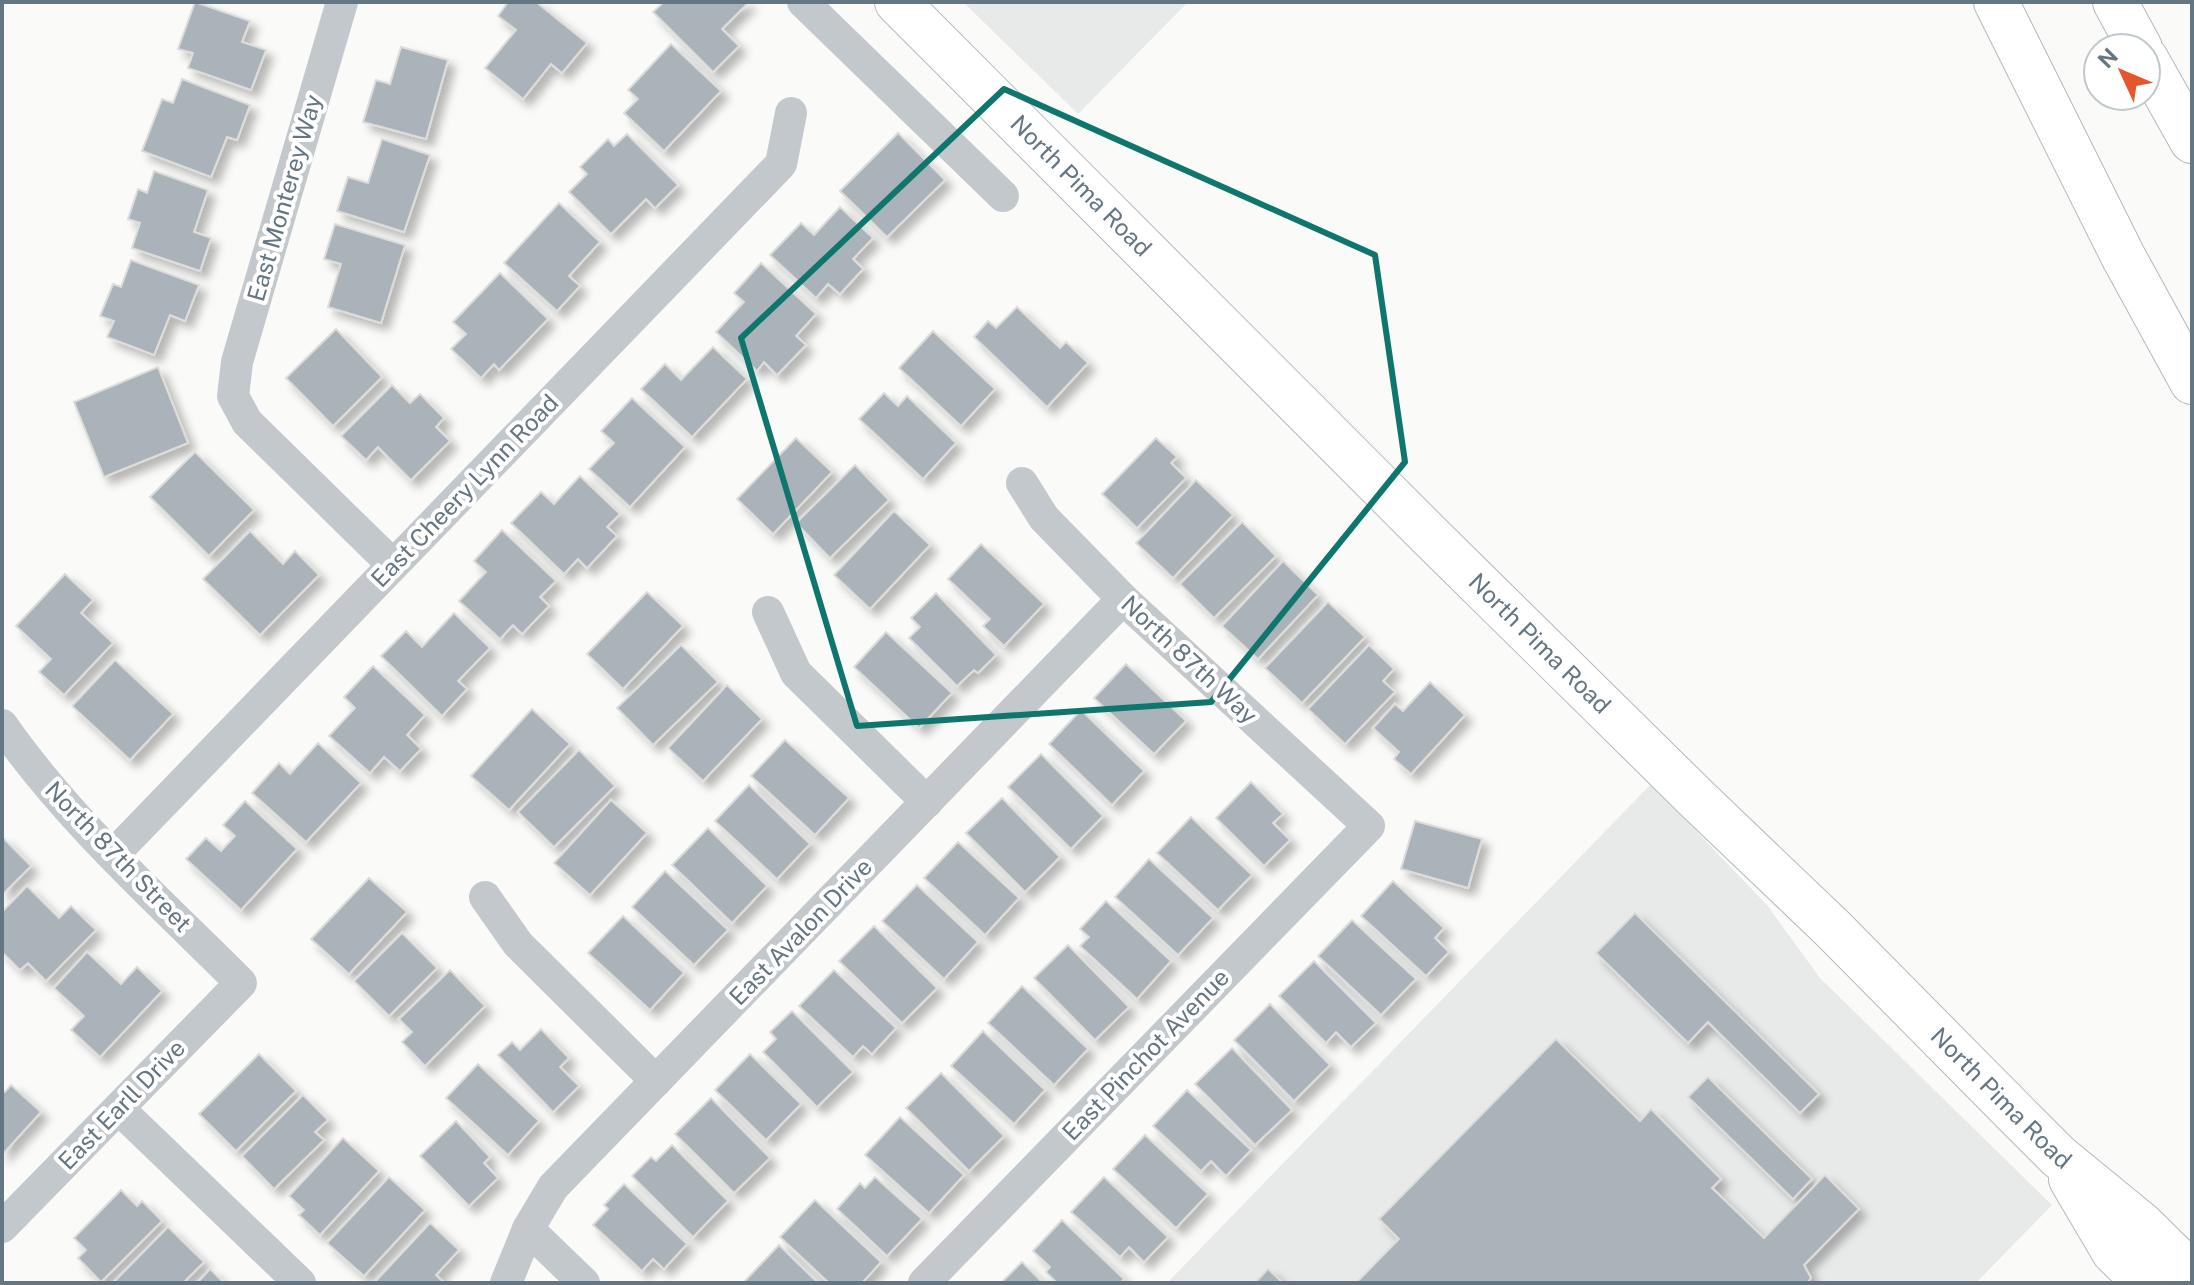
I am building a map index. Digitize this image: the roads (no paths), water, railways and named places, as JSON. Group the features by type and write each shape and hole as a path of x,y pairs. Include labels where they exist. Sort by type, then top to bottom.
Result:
{"main road":[{"name":"North Pima Road","path":"897,2 1429,535 1833,929 2058,1156 2141,1224 2192,1274"},
{"path":"1996,2 2124,258 2192,382"},
{"path":"2115,2 2131,32"},
{"path":"2162,88 2192,141"},
{"path":"2058,1156 2114,1252 2146,1283"}],"street":[{"name":"East Monterey Way","path":"342,2 237,362 233,396 247,422 393,565"},
{"path":"803,2 1003,196"},
{"name":"East Cheery Lynn Road","path":"113,855 781,164 791,113"},
{"name":"North 87th Way","path":"1022,483 1044,518 1123,599 1369,826"},
{"name":"East Avalon Drive","path":"506,1283 528,1229 553,1187 1123,599"},
{"path":"768,612 796,673 927,802"},
{"name":"North 87th Street","path":"2,725 54,791 113,855 241,983"},
{"name":"East Pinchot Avenue","path":"924,1283 1369,826"},
{"path":"485,897 518,944 656,1081"},
{"name":"East Earll Drive","path":"2,1227 241,983"},
{"path":"119,1109 300,1283"},
{"path":"528,1229 584,1283"}]}
